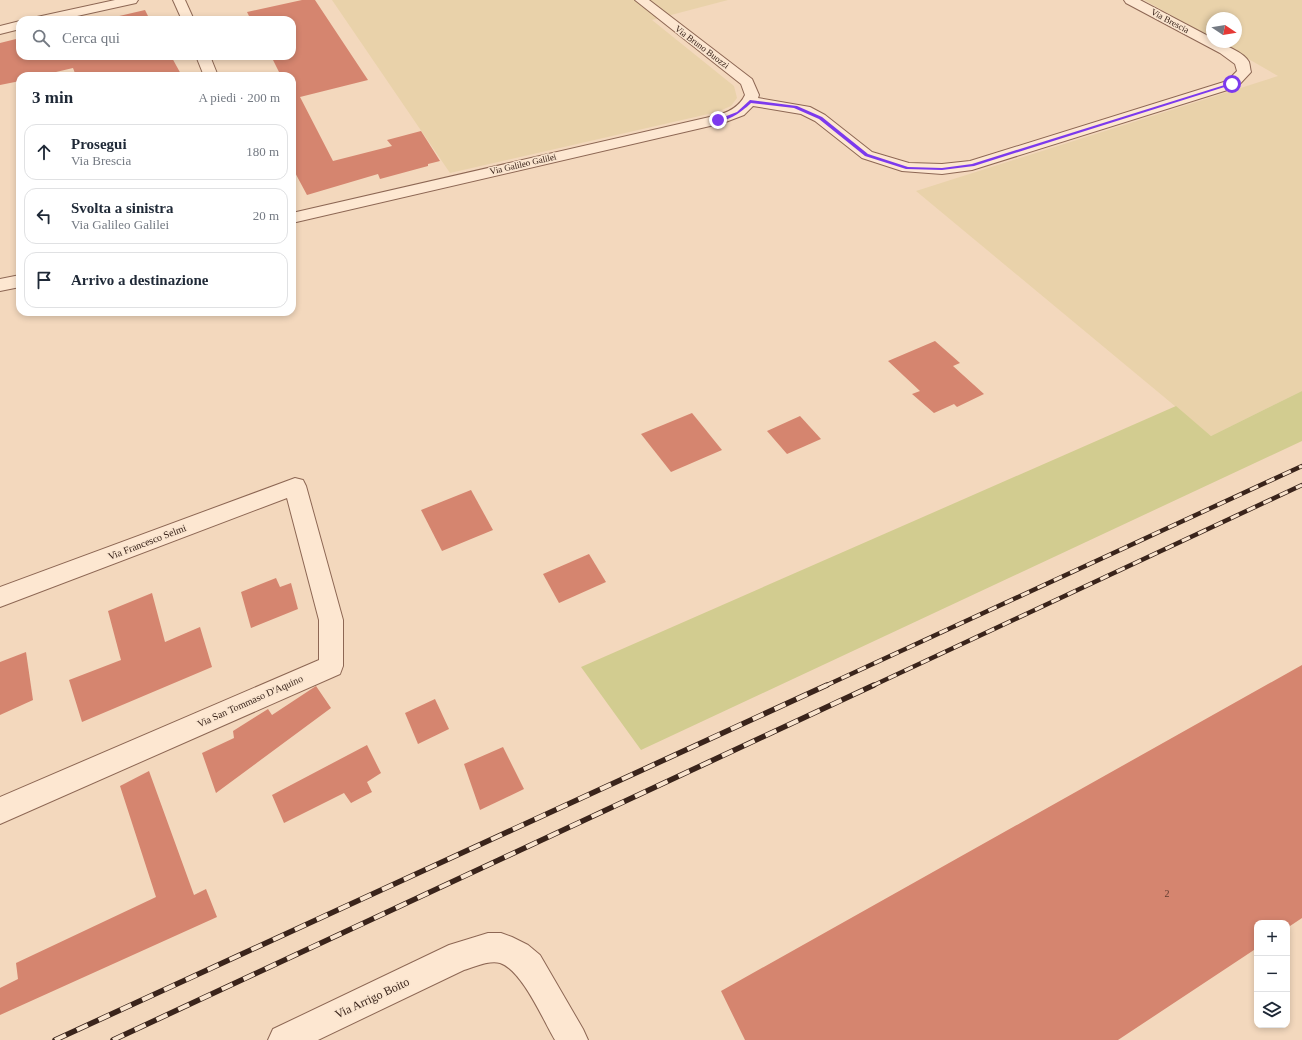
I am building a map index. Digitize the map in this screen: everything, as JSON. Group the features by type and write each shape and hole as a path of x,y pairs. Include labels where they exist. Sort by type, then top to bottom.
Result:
{"street":[{"path":"60,16 132,0"},
{"path":"179,0 186,16"},
{"name":"Via Bruno Buozzi","path":"641,0 741,77 750,88 752,95 750,101"},
{"name":"Via Brescia","path":"750,101 795,107 813,114 867,155 908,168 942,169 972,165 1232,84 1244,72 1242,62 1225,50 1130,0"},
{"path":"0,30 16,26"},
{"path":"205,60 209,72"},
{"name":"Via Galileo Galilei","path":"296,217 718,120 738,112 750,101"},
{"path":"0,285 16,282"},
{"name":"Via Francesco Selmi","path":"0,597 295,486"},
{"name":"Via San Tommaso D'Aquino","path":"0,811 331,666 331,620 295,486"},
{"name":"Via Arrigo Boito","path":"284,1040 460,956 488,948 501,948 517,956 529,966 572,1040"}],"shaded area":[{"path":"332,0 728,0 652,20 734,86 737,98 731,106 717,112 450,173"},
{"path":"1144,0 1302,0 1302,391 1211,436 916,191 1278,76 1229,48 1242,48 1242,12 1206,12 1206,35"},
{"path":"1302,391 1302,441 641,750 581,667 1176,406 1211,436"}],"building":[{"path":"302,0 315,0 368,80 300,97 333,161 392,146 387,140 421,131 440,161 428,164 428,166 380,179 378,174 307,195 296,174 296,72 279,72 273,60 296,60 296,16 249,16 247,12"},
{"path":"145,10 148,16 119,16"},
{"path":"16,39 16,60 173,60 180,72 74,72 73,68 56,72 16,72 16,82 0,85 0,43"},
{"path":"935,341 960,363 953,366 984,394 957,407 954,404 934,413 912,394 920,391 888,361"},
{"path":"692,413 722,450 671,472 641,434"},
{"path":"800,416 821,439 787,454 767,431"},
{"path":"471,490 493,530 442,551 421,510"},
{"path":"589,554 606,582 559,603 543,574"},
{"path":"276,578 280,587 291,583 298,609 251,628 241,592"},
{"path":"152,593 165,642 200,627 212,667 82,722 69,680 121,660 108,611"},
{"path":"26,652 33,700 0,715 0,662"},
{"path":"1302,665 1302,918 1290,926 1290,920 1254,920 1254,950 1118,1040 745,1040 721,991"},
{"path":"316,686 331,708 216,793 202,753 234,738 233,731 268,709 272,715"},
{"path":"435,699 449,729 418,744 405,713"},
{"path":"367,745 381,773 367,782 372,792 351,803 344,793 284,823 272,795"},
{"path":"503,747 524,789 480,810 464,764"},
{"path":"149,771 194,895 206,889 217,917 0,1015 0,988 18,979 16,963 156,897 120,786"}],"railway":[{"path":"825,686 1302,466"},
{"path":"872,686 1302,485"},
{"path":"55,1040 827,685"},
{"path":"113,1040 874,685"}],"route":[{"path":"718,120 729,117 738,112 750,101 795,107 805,110 820,118 867,155 908,168 942,169 972,165 1232,84"}]}
